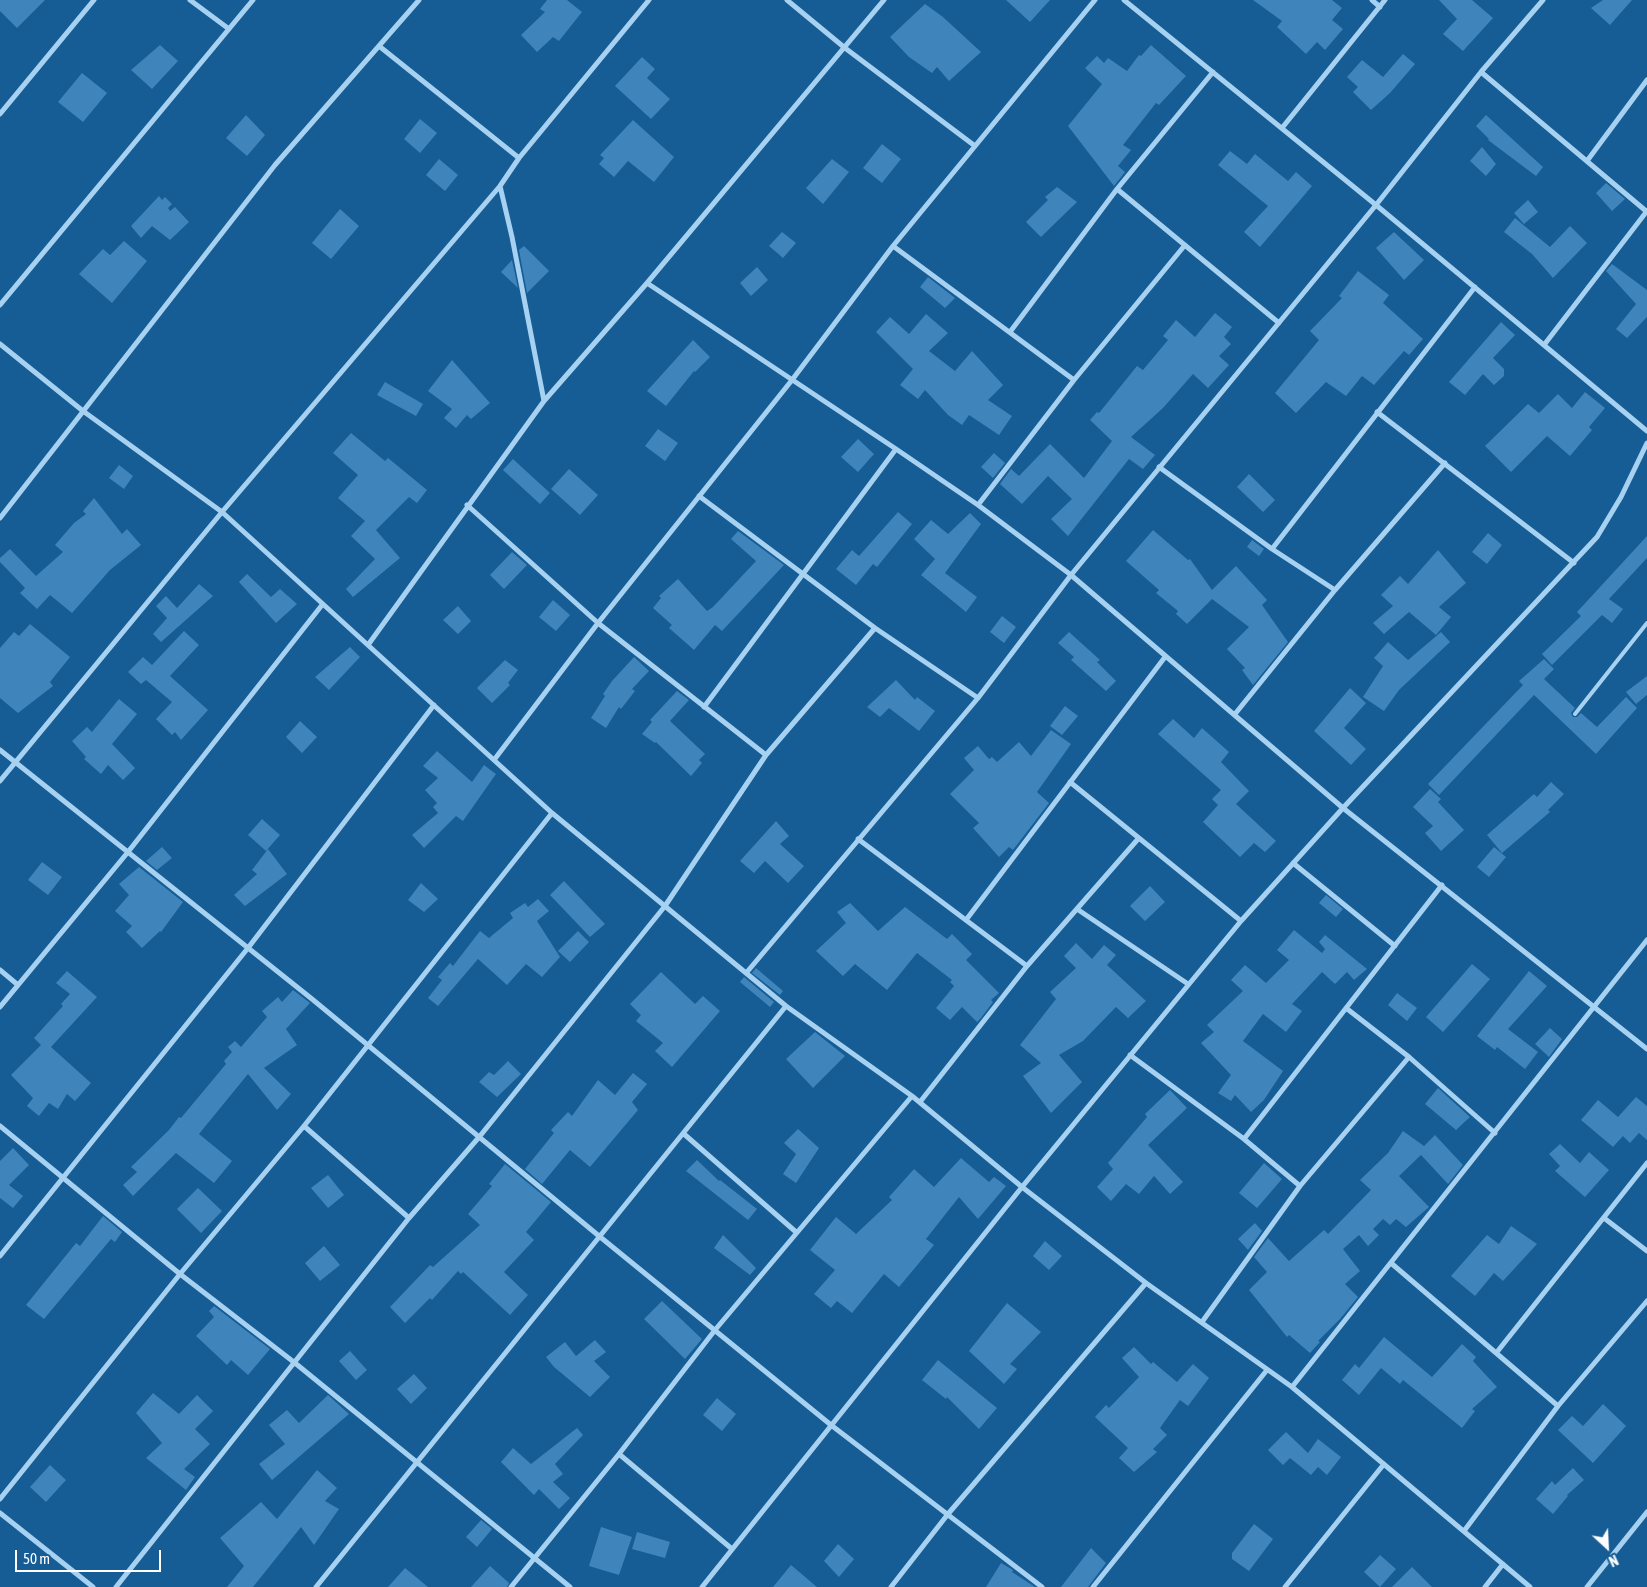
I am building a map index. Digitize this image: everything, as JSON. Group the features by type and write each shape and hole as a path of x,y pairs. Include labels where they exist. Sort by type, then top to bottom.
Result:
{"street":[{"path":"0,114 94,0"},
{"path":"190,0 229,29"},
{"path":"0,305 253,0"},
{"path":"0,518 275,165 419,0"},
{"path":"0,781 222,512 500,186 519,158 649,0"},
{"path":"788,0 845,48 975,146"},
{"path":"368,645 466,505 544,401 647,283 884,0"},
{"path":"494,760 598,623 792,380 893,246 1095,0"},
{"path":"1124,0 1376,205 1647,430"},
{"path":"1372,0 1380,6"},
{"path":"1282,128 1386,0"},
{"path":"747,972 978,698 1071,575 1376,205 1481,72 1543,0"},
{"path":"378,46 519,158"},
{"path":"1010,332 1117,189 1213,72"},
{"path":"1481,72 1646,211 1544,345"},
{"path":"1586,161 1647,80"},
{"path":"500,186 512,237 544,401"},
{"path":"1117,189 1279,323"},
{"path":"978,505 1074,380 1185,245"},
{"path":"893,246 1074,380"},
{"path":"647,283 978,505 1071,575 1343,808 1647,1048"},
{"path":"1272,548 1475,287"},
{"path":"0,344 83,411 222,512 552,813 786,1006 920,1102 1022,1187 1146,1283 1292,1387 1530,1587"},
{"path":"1377,412 1445,462 1574,563"},
{"path":"702,1587 1022,1187 1241,921 1343,808 1597,537 1621,497 1647,443"},
{"path":"704,707 896,449"},
{"path":"1235,714 1335,590 1445,462"},
{"path":"1159,467 1272,548 1335,590"},
{"path":"699,496 875,628 978,698"},
{"path":"466,505 598,623 766,755"},
{"path":"0,1007 128,852 322,605"},
{"path":"116,1587 296,1363 409,1218 480,1136 665,906 766,755 875,628"},
{"path":"966,920 1165,657"},
{"path":"0,1256 248,948 434,705"},
{"path":"0,750 480,1136 599,1236 831,1424 1042,1587"},
{"path":"1070,782 1241,921"},
{"path":"0,1500 180,1274 304,1126 552,813"},
{"path":"858,839 1027,966"},
{"path":"920,1102 1027,966 1138,839"},
{"path":"1293,863 1395,946"},
{"path":"1244,1139 1442,885"},
{"path":"1077,909 1188,984"},
{"path":"1292,1387 1647,940"},
{"path":"0,970 18,984"},
{"path":"316,1587 786,1006"},
{"path":"1346,1008 1409,1058 1495,1133"},
{"path":"1130,1055 1244,1139 1300,1186"},
{"path":"1202,1322 1300,1186 1409,1058"},
{"path":"511,1587 619,1454 715,1330 912,1096"},
{"path":"0,1126 180,1274 296,1363 570,1587"},
{"path":"304,1126 409,1218"},
{"path":"684,1134 796,1232"},
{"path":"1497,1352 1647,1163"},
{"path":"1604,1218 1647,1252"},
{"path":"1391,1263 1558,1406"},
{"path":"891,1587 948,1514 1146,1283"},
{"path":"1464,1531 1558,1406 1647,1301"},
{"path":"1093,1587 1267,1370"},
{"path":"619,1454 732,1549"},
{"path":"1285,1587 1384,1464"},
{"path":"1587,1587 1647,1512"},
{"path":"0,1513 93,1587"},
{"path":"1485,1587 1503,1564"}],"lane":[{"path":"1575,714 1647,623"}],"building":[{"path":"0,0 45,0 17,28 0,11"},
{"path":"547,0 567,0 582,12 559,41 553,37 537,52 521,35 545,12 540,9"},
{"path":"1006,0 1050,0 1030,22"},
{"path":"1253,0 1332,0 1342,8 1332,20 1343,29 1325,50 1317,42 1306,54 1277,27 1282,21"},
{"path":"1439,0 1472,0 1493,18 1463,51 1443,34 1457,19"},
{"path":"1603,0 1632,0 1610,25 1591,8"},
{"path":"925,4 943,17 981,52 949,81 937,67 932,73 909,57 890,37"},
{"path":"160,45 178,61 152,89 131,70"},
{"path":"1151,45 1186,76 1159,105 1156,103 1123,145 1131,150 1118,166 1125,172 1114,186 1068,126 1102,84 1085,68 1097,56 1104,63 1108,58 1127,71 1139,55 1141,56"},
{"path":"1403,54 1415,64 1390,93 1371,110 1353,92 1358,87 1347,77 1362,60 1383,77"},
{"path":"642,57 655,69 647,78 670,99 651,119 615,86"},
{"path":"82,73 107,93 83,122 58,102"},
{"path":"246,115 265,135 247,156 226,138"},
{"path":"1486,115 1543,167 1536,176 1488,140 1476,126"},
{"path":"420,119 437,133 420,153 404,139"},
{"path":"633,120 674,157 654,182 628,161 614,177 599,164 604,158 600,155"},
{"path":"882,144 901,159 882,183 863,168"},
{"path":"1482,147 1496,164 1486,176 1470,161"},
{"path":"1230,151 1247,164 1255,154 1288,181 1296,172 1312,186 1260,247 1244,232 1268,206 1218,165"},
{"path":"439,159 458,175 445,191 426,175"},
{"path":"832,159 849,172 823,204 806,188"},
{"path":"1606,183 1625,199 1612,211 1596,193"},
{"path":"1057,187 1077,202 1041,237 1026,222 1048,200 1045,197"},
{"path":"159,196 162,200 165,197 172,204 168,208 170,211 175,207 189,222 170,240 152,226 141,238 131,226"},
{"path":"1528,200 1538,212 1524,224 1514,213"},
{"path":"340,209 359,226 331,259 312,243"},
{"path":"1515,218 1550,247 1570,226 1587,243 1553,278 1532,254 1504,232"},
{"path":"782,232 796,243 783,258 769,246"},
{"path":"1394,232 1424,260 1404,280 1376,248"},
{"path":"124,241 147,261 112,303 79,274 103,249 110,255"},
{"path":"524,246 549,271 527,293 519,250"},
{"path":"512,260 518,288 501,272"},
{"path":"1612,264 1647,290 1647,317 1627,338 1616,329 1636,304 1606,271"},
{"path":"757,267 768,280 751,296 740,283"},
{"path":"1358,271 1389,295 1383,303 1423,339 1409,355 1404,351 1374,385 1362,376 1346,396 1326,382 1296,413 1275,393 1319,340 1310,331 1342,298 1339,296"},
{"path":"928,277 955,298 945,308 920,287"},
{"path":"1215,313 1232,327 1224,337 1231,344 1219,356 1229,365 1208,388 1193,374 1163,408 1131,437 1155,455 1143,469 1129,459 1068,536 1051,519 1072,499 1048,476 1022,504 1000,484 1011,469 1019,476 1050,444 1084,478 1112,441 1090,420 1097,412 1099,413 1137,366 1143,370 1168,340 1163,336 1176,320 1195,337"},
{"path":"926,314 948,333 929,351 955,371 972,351 1003,385 988,400 1012,416 999,435 969,415 962,425 948,415 925,390 918,399 900,385 913,369 876,332 890,317 909,334"},
{"path":"1501,322 1515,335 1493,358 1504,369 1504,376 1494,385 1483,374 1465,395 1449,382"},
{"path":"693,340 710,357 694,371 666,406 647,391"},
{"path":"452,360 490,403 471,419 467,415 456,428 444,418 452,409 428,391"},
{"path":"385,382 423,404 416,416 377,395"},
{"path":"1585,392 1605,408 1589,427 1592,430 1570,456 1547,436 1511,472 1485,446 1528,404 1539,413 1558,394 1572,408"},
{"path":"658,429 678,443 665,461 645,446"},
{"path":"351,433 385,461 388,458 427,490 417,503 409,497 376,530 400,558 353,597 346,589 375,559 351,536 365,521 338,498 358,475 333,453"},
{"path":"858,439 874,454 858,472 841,457"},
{"path":"994,453 1005,463 993,478 981,467"},
{"path":"513,459 550,493 540,504 503,470"},
{"path":"119,465 133,476 124,489 109,478"},
{"path":"569,469 598,495 580,515 551,489"},
{"path":"1249,474 1275,500 1263,512 1237,487"},
{"path":"94,498 122,534 127,529 141,545 110,570 72,613 50,595 37,609 20,593 25,588 0,562 0,558 10,549 36,576 63,552 55,545 74,523 86,514 83,511"},
{"path":"898,512 912,524 877,567 873,564 856,585 836,569 852,550 859,556"},
{"path":"970,513 981,524 945,573 977,597 966,612 921,575 935,559 914,539 931,520 948,534"},
{"path":"1153,530 1188,560 1190,559 1212,590 1236,566 1267,600 1262,605 1288,642 1253,685 1242,670 1245,668 1227,649 1249,627 1212,599 1187,624 1176,614 1178,611 1156,593 1159,590 1126,561"},
{"path":"738,531 784,565 722,631 715,625 694,650 669,628 672,625 653,608 661,598 659,596 678,579 707,611 713,607 756,561 731,539"},
{"path":"1488,533 1502,545 1487,564 1472,552"},
{"path":"1647,536 1647,558 1609,599 1623,609 1612,623 1602,615 1552,665 1542,654 1581,616 1577,612"},
{"path":"1252,540 1264,549 1259,556 1247,547"},
{"path":"1438,550 1466,583 1439,607 1451,617 1436,635 1409,612 1384,634 1373,623 1393,606 1381,595 1400,576 1408,584"},
{"path":"512,552 527,565 504,589 490,575"},
{"path":"247,574 271,597 280,589 297,604 276,623 239,582"},
{"path":"199,584 213,596 161,642 153,634 167,618 156,606 166,596 177,608"},
{"path":"553,600 570,615 556,631 539,617"},
{"path":"458,606 471,621 458,634 443,620"},
{"path":"1002,616 1016,627 1004,643 990,632"},
{"path":"30,624 70,657 50,682 53,686 18,713 0,698 0,648 14,632 19,636"},
{"path":"184,631 199,645 170,676 208,710 181,740 175,732 172,735 156,719 172,702 146,680 141,684 128,672 143,657 152,665"},
{"path":"1069,632 1100,660 1097,662 1116,681 1106,691 1071,660 1074,657 1058,643"},
{"path":"1441,632 1450,642 1399,690 1384,711 1363,697 1383,666 1374,658 1388,642 1408,660"},
{"path":"350,647 360,657 329,690 315,677"},
{"path":"634,657 649,671 632,689 635,691 621,709 619,707 606,728 591,718 612,681"},
{"path":"1544,659 1554,669 1544,679 1575,708 1571,713 1573,717 1577,717 1581,713 1597,727 1626,697 1637,708 1596,754 1534,695 1439,795 1428,784 1523,685 1519,681"},
{"path":"505,660 518,670 508,683 510,685 492,703 477,688"},
{"path":"1647,676 1647,695 1636,704 1626,692"},
{"path":"896,680 915,700 917,697 935,711 919,731 889,708 880,717 867,707"},
{"path":"1350,688 1366,703 1344,728 1366,749 1351,765 1314,731"},
{"path":"677,691 689,700 670,721 705,754 699,760 702,763 691,776 656,742 642,734 652,722 650,720"},
{"path":"119,699 137,714 112,744 135,768 123,780 108,765 101,774 84,759 86,757 72,741 87,727 92,732"},
{"path":"1065,706 1078,716 1062,735 1050,726"},
{"path":"1173,719 1194,738 1202,728 1229,752 1221,762 1249,791 1236,804 1276,841 1265,852 1254,843 1240,857 1203,822 1218,805 1212,799 1221,790 1158,734"},
{"path":"300,721 317,737 302,753 286,737"},
{"path":"1051,730 1071,744 1037,792 1049,803 1013,850 1009,847 999,857 973,828 979,823 950,794 974,770 964,758 978,746 989,759 992,757 997,762 1019,742 1031,756"},
{"path":"437,751 472,782 484,765 496,774 463,821 456,816 424,848 412,835 438,813 433,807 437,803 425,790 438,778 423,766"},
{"path":"1551,782 1564,794 1548,810 1550,812 1502,853 1487,835 1534,794 1537,797"},
{"path":"1430,789 1441,799 1438,802 1464,830 1441,851 1425,833 1433,826 1413,807"},
{"path":"262,819 280,835 266,851 248,835"},
{"path":"776,821 789,836 780,844 804,866 788,883 765,861 754,873 740,861"},
{"path":"162,847 172,858 157,870 146,861"},
{"path":"1494,847 1506,857 1489,877 1477,867"},
{"path":"268,849 287,874 245,906 234,895 257,874 252,870"},
{"path":"42,862 62,877 48,895 28,880"},
{"path":"139,867 183,902 161,932 142,948 126,932 132,926 115,911 129,895 119,884"},
{"path":"564,881 605,924 590,937 550,895"},
{"path":"421,883 438,899 424,912 408,900"},
{"path":"1150,886 1165,902 1145,921 1130,906"},
{"path":"1326,895 1343,909 1336,917 1319,903"},
{"path":"538,899 549,911 537,921 560,957 542,977 526,964 507,985 478,959 438,1006 428,998 442,980 438,977 450,963 453,966 480,931 489,938 513,918 510,913 525,903 528,907"},
{"path":"850,903 878,931 905,907 947,939 952,934 972,954 966,960 999,993 991,1000 993,1002 981,1018 977,1022 962,1007 950,1020 936,1008 954,986 950,982 952,980 917,953 887,990 855,964 843,976 816,951 846,923 837,912"},
{"path":"1294,930 1322,953 1325,949 1319,942 1325,935 1367,969 1354,980 1347,972 1335,984 1322,972 1292,1004 1302,1011 1286,1032 1263,1014 1243,1041 1283,1071 1264,1100 1251,1112 1235,1095 1231,1101 1218,1093 1231,1075 1201,1043 1214,1032 1207,1025 1243,991 1231,980 1245,965 1266,983 1289,960 1277,950"},
{"path":"578,931 589,942 570,962 558,951"},
{"path":"1076,943 1092,959 1104,945 1116,955 1107,965 1146,1001 1128,1018 1116,1007 1083,1041 1059,1055 1082,1082 1051,1113 1023,1076 1041,1063 1020,1045 1056,999 1050,992 1076,968 1064,956"},
{"path":"1472,964 1490,979 1443,1032 1426,1017"},
{"path":"756,968 783,991 780,995 752,973"},
{"path":"67,971 97,997 51,1047 91,1083 75,1101 67,1094 58,1109 49,1103 39,1116 27,1106 33,1098 11,1075 41,1045 34,1038 63,1006 61,1004 70,994 56,983"},
{"path":"1529,971 1547,986 1508,1029 1538,1052 1525,1069 1497,1047 1495,1050 1477,1036"},
{"path":"661,972 695,1004 703,996 720,1011 672,1067 655,1051 663,1043 636,1021 641,1015 630,1004"},
{"path":"744,977 774,1002 770,1007 740,982"},
{"path":"293,990 310,1003 286,1029 297,1045 264,1068 291,1094 277,1110 248,1074 199,1134 232,1161 214,1183 176,1153 133,1196 123,1185 137,1172 131,1167 169,1130 179,1117 181,1118 226,1064 224,1061 232,1052 228,1047 235,1041 241,1047 267,1017 262,1011 278,997 282,1002"},
{"path":"1397,993 1417,1008 1407,1021 1388,1005"},
{"path":"1550,1028 1562,1039 1549,1057 1535,1044"},
{"path":"815,1032 845,1056 813,1088 786,1059"},
{"path":"508,1061 521,1074 497,1097 479,1082 489,1072 494,1075"},
{"path":"633,1073 647,1084 632,1102 638,1110 590,1167 570,1150 542,1184 525,1169 554,1133 551,1130 568,1112 572,1116 598,1080 615,1095"},
{"path":"1438,1088 1470,1117 1456,1130 1425,1104"},
{"path":"1170,1090 1187,1108 1148,1145 1183,1182 1170,1194 1154,1176 1139,1194 1126,1184 1111,1201 1097,1187 1113,1169 1108,1163 1147,1117 1145,1114"},
{"path":"1636,1097 1647,1106 1647,1140 1639,1133 1630,1143 1623,1136 1613,1147 1581,1120 1598,1100 1618,1117"},
{"path":"798,1129 819,1148 796,1183 783,1174 796,1154 784,1143"},
{"path":"1403,1131 1424,1146 1435,1135 1463,1165 1448,1184 1421,1155 1399,1176 1429,1207 1406,1227 1396,1219 1390,1225 1383,1219 1373,1229 1379,1235 1368,1246 1359,1235 1343,1249 1360,1271 1345,1284 1358,1297 1318,1341 1320,1342 1310,1353 1289,1335 1287,1337 1249,1290 1267,1272 1254,1257 1268,1238 1289,1261 1324,1230 1328,1234 1371,1190 1360,1180 1388,1153"},
{"path":"1560,1144 1580,1163 1589,1152 1609,1170 1585,1197 1555,1171 1560,1166 1549,1154"},
{"path":"13,1148 29,1165 9,1185 23,1196 13,1208 0,1198 0,1161"},
{"path":"961,1158 989,1182 994,1177 1006,1186 978,1219 959,1197 926,1239 934,1245 899,1287 884,1274 852,1313 837,1301 831,1308 814,1294 835,1270 810,1250 836,1217 856,1234 892,1200 889,1197 914,1169 934,1187"},
{"path":"697,1160 719,1181 757,1209 748,1220 686,1171"},
{"path":"1264,1163 1282,1179 1257,1208 1239,1193"},
{"path":"505,1164 551,1202 526,1232 534,1240 504,1272 528,1295 510,1315 463,1272 461,1274 458,1271 432,1300 430,1298 405,1323 390,1307 430,1265 433,1267 480,1225 468,1214 492,1186 489,1184"},
{"path":"328,1175 344,1195 328,1208 311,1188"},
{"path":"198,1188 222,1211 201,1233 177,1209"},
{"path":"103,1216 122,1232 115,1242 111,1239 44,1319 26,1305 76,1243 80,1246"},
{"path":"1255,1223 1262,1231 1248,1250 1238,1239"},
{"path":"1511,1226 1537,1244 1503,1281 1494,1273 1475,1296 1451,1276 1487,1235 1499,1244"},
{"path":"723,1235 756,1268 750,1275 714,1248"},
{"path":"1045,1241 1062,1256 1049,1270 1033,1256"},
{"path":"324,1246 340,1265 320,1281 305,1263"},
{"path":"662,1301 702,1339 685,1359 644,1319"},
{"path":"1007,1303 1041,1332 1010,1364 1017,1369 1004,1384 969,1351"},
{"path":"214,1306 270,1349 248,1375 231,1360 227,1365 196,1336 214,1317 209,1311"},
{"path":"1384,1337 1432,1377 1462,1344 1476,1357 1473,1361 1497,1387 1472,1409 1475,1411 1462,1428 1403,1380 1400,1384 1381,1368 1359,1395 1342,1380 1355,1364 1359,1368"},
{"path":"595,1340 606,1352 594,1361 610,1377 590,1397 554,1367 546,1357 565,1342 576,1356"},
{"path":"1134,1347 1151,1364 1153,1362 1177,1382 1193,1364 1209,1378 1188,1406 1180,1400 1160,1428 1167,1435 1153,1449 1157,1452 1134,1472 1119,1458 1128,1448 1095,1417 1106,1405 1109,1408 1139,1377 1122,1358"},
{"path":"350,1351 367,1370 356,1380 339,1361"},
{"path":"938,1360 997,1408 979,1429 947,1397 946,1399 922,1380"},
{"path":"414,1374 427,1388 411,1404 397,1389"},
{"path":"153,1393 179,1414 197,1395 213,1411 195,1429 210,1444 184,1469 195,1477 186,1490 146,1458 162,1443 136,1413"},
{"path":"328,1395 349,1414 272,1480 259,1464 285,1444 269,1425 287,1410 299,1423"},
{"path":"717,1398 736,1414 722,1431 703,1415"},
{"path":"1603,1404 1626,1426 1593,1463 1558,1430 1572,1416 1583,1426"},
{"path":"577,1428 583,1435 555,1464 563,1474 553,1482 570,1498 559,1509 539,1489 534,1495 501,1462 513,1448 531,1464"},
{"path":"1286,1432 1308,1453 1318,1439 1341,1457 1327,1475 1318,1467 1311,1475 1290,1458 1283,1465 1268,1450"},
{"path":"50,1465 66,1480 46,1502 30,1487"},
{"path":"1573,1468 1584,1480 1567,1495 1553,1514 1536,1499 1552,1481 1555,1485"},
{"path":"317,1470 337,1488 325,1501 339,1509 314,1545 301,1527 253,1587 227,1587 244,1566 220,1538 261,1502 277,1519"},
{"path":"481,1520 492,1529 477,1547 466,1537"},
{"path":"1254,1524 1273,1539 1249,1571 1232,1559 1232,1553"},
{"path":"601,1527 632,1537 619,1575 589,1566"},
{"path":"637,1532 670,1542 665,1558 632,1549"},
{"path":"838,1544 854,1559 839,1577 824,1561"},
{"path":"1091,1548 1106,1563 1088,1587 1061,1587"},
{"path":"1380,1555 1396,1569 1380,1587 1364,1572"},
{"path":"1001,1563 1013,1570 1012,1572 1035,1587 986,1587"},
{"path":"791,1565 817,1587 773,1587"},
{"path":"490,1566 509,1583 507,1587 471,1587"},
{"path":"1412,1567 1432,1587 1392,1587"},
{"path":"405,1568 428,1587 388,1587"}]}
